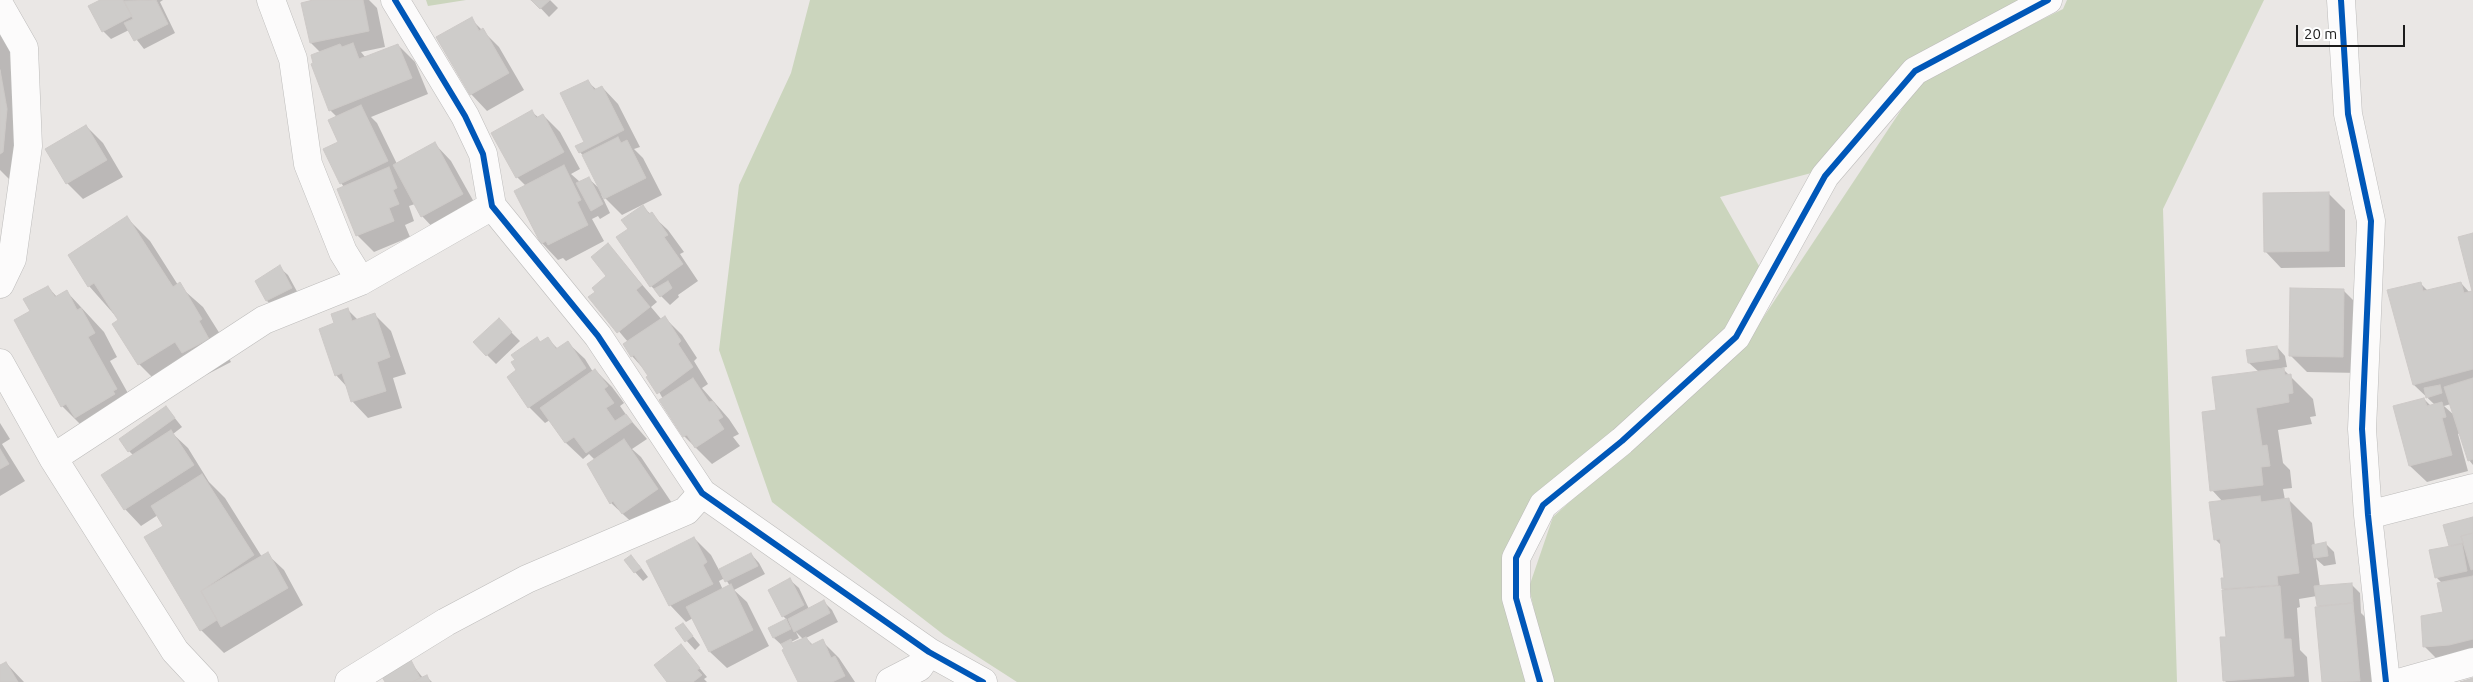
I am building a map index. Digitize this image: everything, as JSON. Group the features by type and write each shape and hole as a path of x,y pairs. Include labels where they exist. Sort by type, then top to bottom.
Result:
{"street":[{"path":"271,0 293,59 308,164 344,252 361,280"},
{"path":"395,0 465,116 484,154 492,206 598,336 702,493 929,652 983,682"},
{"path":"1540,682 1516,598 1516,558 1543,505 1622,441 1736,337 1825,176 1915,71 2048,0"},
{"path":"2341,0 2348,114 2371,221 2362,430 2368,515 2386,682"},
{"path":"0,6 24,48 28,146 12,259 0,284"},
{"path":"53,458 264,320 361,280 492,206"},
{"path":"0,363 53,458 175,651 204,682"},
{"path":"2368,515 2473,488"},
{"path":"349,682 446,622 527,579 686,511 702,493"},
{"path":"890,682 919,667 929,652"},
{"path":"2402,682 2473,662"}],"green space":[{"path":"426,0 466,0 428,6"},
{"path":"810,0 2031,0 1910,64 1819,171 1720,197 1763,273 1730,332 1508,556 1531,682 1017,682 944,635 772,502 719,350 739,185 791,73"},
{"path":"2067,0 2264,0 2163,209 2177,682 1550,682 1529,587 1553,517 1751,336 1921,80 2063,9"}],"building":[{"path":"100,0 123,0 132,16 102,32 88,6"},
{"path":"156,0 168,24 134,41 124,23 133,19 124,1"},
{"path":"313,0 363,0 369,31 310,43 301,3"},
{"path":"531,0 550,0 540,9"},
{"path":"472,17 479,31 483,28 509,73 470,95 436,37"},
{"path":"353,43 359,59 398,44 412,78 329,111 311,64 313,63 311,55 340,44 342,47"},
{"path":"0,70 7,109 3,152 0,154"},
{"path":"588,80 594,90 602,86 624,130 579,153 575,146 584,142 560,93"},
{"path":"361,105 388,161 340,184 323,149 338,142 328,120"},
{"path":"532,110 536,118 543,114 564,152 516,178 491,133"},
{"path":"86,125 107,160 66,184 45,149"},
{"path":"618,137 621,143 627,140 646,178 604,199 582,155"},
{"path":"435,142 463,194 421,217 393,165"},
{"path":"564,165 581,200 577,202 588,225 548,245 546,241 541,244 514,191"},
{"path":"389,167 397,188 393,190 399,204 389,208 394,221 356,236 337,189"},
{"path":"589,177 603,204 591,211 576,183"},
{"path":"2329,192 2329,251 2264,252 2263,193"},
{"path":"643,205 649,214 652,212 668,235 664,237 683,264 650,287 616,237 628,229 621,220"},
{"path":"127,216 173,287 180,282 202,319 199,321 209,339 182,353 175,342 138,365 112,324 118,320 94,283 88,287 68,255"},
{"path":"2473,233 2473,369 2413,385 2387,290 2421,282 2423,291 2461,282 2464,293 2472,291 2458,237"},
{"path":"608,243 642,285 636,290 650,307 617,333 588,297 595,292 592,288 606,276 591,257"},
{"path":"280,265 292,288 266,301 255,281"},
{"path":"668,281 672,288 660,297 654,289"},
{"path":"48,286 55,297 67,290 77,310 81,308 95,333 88,337 117,389 113,391 115,394 75,418 66,404 61,407 14,320 30,311 23,299"},
{"path":"2290,288 2344,289 2343,357 2289,356"},
{"path":"348,308 352,321 375,313 390,357 377,362 386,391 351,402 342,373 335,376 319,329 334,323 331,314"},
{"path":"665,316 681,341 678,344 693,367 657,394 634,355 631,357 623,344"},
{"path":"499,318 512,332 486,356 473,342"},
{"path":"537,337 540,342 548,337 556,349 568,341 586,368 528,408 507,377 516,370 511,362 515,360 511,355"},
{"path":"2277,346 2279,359 2248,363 2246,350"},
{"path":"2284,368 2285,375 2291,374 2293,393 2288,394 2289,402 2256,408 2262,446 2267,445 2270,466 2261,467 2263,485 2210,491 2202,412 2216,410 2212,377"},
{"path":"595,369 608,386 604,389 614,403 606,408 615,421 626,414 632,422 586,453 574,437 565,443 540,408"},
{"path":"693,378 709,402 713,401 723,417 718,420 724,429 695,448 687,435 683,437 659,400"},
{"path":"2473,378 2473,459 2468,461 2444,387"},
{"path":"2440,385 2442,393 2426,398 2424,388"},
{"path":"2424,398 2427,406 2442,402 2446,417 2442,418 2452,455 2409,466 2393,406"},
{"path":"166,406 175,418 128,452 119,439"},
{"path":"171,430 194,465 124,510 101,475"},
{"path":"624,439 658,489 622,514 613,501 610,504 587,464"},
{"path":"0,449 9,464 0,469"},
{"path":"202,474 254,555 201,591 217,620 200,631 144,537 163,526 151,506"},
{"path":"2260,496 2261,502 2289,498 2299,573 2277,576 2278,585 2222,589 2221,578 2224,578 2220,539 2214,540 2209,502"},
{"path":"2473,517 2473,533 2461,536 2463,543 2449,546 2443,525"},
{"path":"2473,533 2473,569 2471,570 2461,536"},
{"path":"694,537 707,562 703,565 713,584 669,606 646,561"},
{"path":"2326,542 2328,556 2314,558 2312,545"},
{"path":"2462,544 2467,571 2435,578 2429,550"},
{"path":"268,552 288,588 221,627 201,591"},
{"path":"751,553 758,566 725,582 719,569"},
{"path":"631,555 641,568 634,573 624,560"},
{"path":"2473,576 2473,639 2449,645 2423,647 2421,616 2443,612 2437,583"},
{"path":"790,578 804,605 782,617 768,590"},
{"path":"2352,583 2353,603 2317,606 2314,586"},
{"path":"731,584 753,630 709,652 686,607"},
{"path":"2280,586 2284,639 2291,639 2294,676 2223,681 2220,637 2226,637 2222,590"},
{"path":"824,600 830,613 794,632 788,619"},
{"path":"2353,603 2360,681 2322,682 2315,607"},
{"path":"786,619 791,629 773,638 768,628"},
{"path":"683,623 693,636 685,642 675,628"},
{"path":"806,637 811,645 823,639 831,658 835,656 845,676 832,682 798,682 782,650 784,649 781,644 791,639 792,643"},
{"path":"681,644 700,668 697,670 702,675 693,682 667,682 654,665"},
{"path":"410,658 420,678 412,682 385,682 380,673"},
{"path":"6,662 18,682 0,682 0,665"},
{"path":"427,675 430,682 412,682 420,678"},
{"path":"2473,678 2473,682 2460,682"}],"cycle path":[{"path":"395,0 465,116 483,154 492,206 598,336 702,493 929,652 983,682"},
{"path":"1540,682 1516,598 1516,558 1543,505 1622,441 1736,337 1825,176 1915,71 2048,0"},
{"path":"2341,0 2348,114 2371,221 2362,429 2368,515 2386,682"}]}
